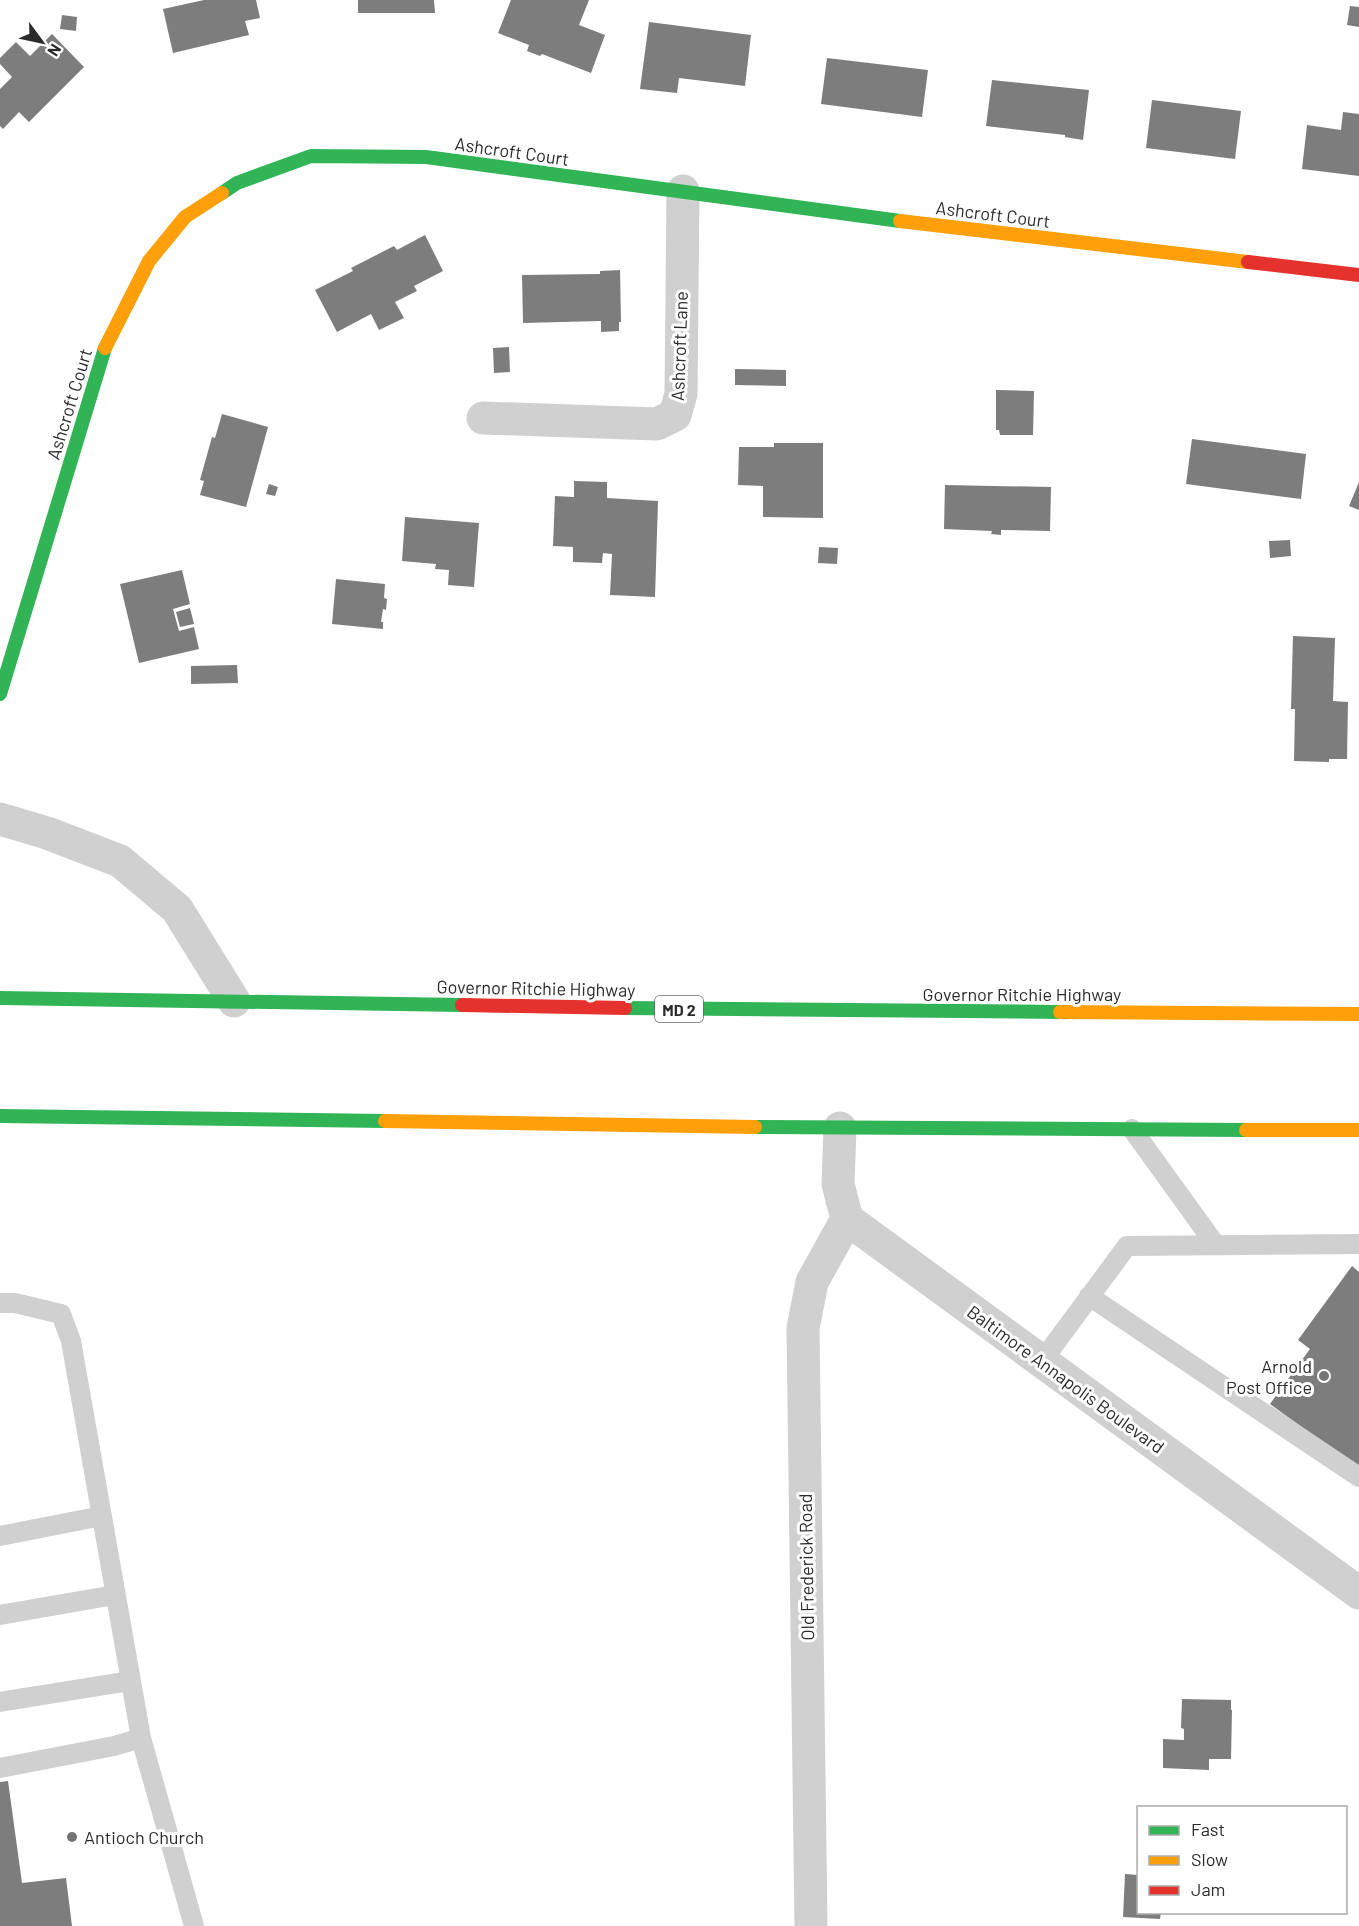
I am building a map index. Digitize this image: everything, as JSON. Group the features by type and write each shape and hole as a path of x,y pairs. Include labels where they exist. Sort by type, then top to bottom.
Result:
{"main road":[{"name":"Ashcroft Court","path":"0,694 107,342 149,261 185,217 237,183 311,156 426,157 900,221 1359,275"},
{"name":"Governor Ritchie Highway","path":"0,998 823,1011 1359,1014"},
{"path":"0,1116 840,1128 1359,1131"}],"street":[{"name":"Ashcroft Lane","path":"483,418 657,424 675,415 681,394 683,191"},
{"path":"0,819 47,832 120,861 177,909 234,1001"},
{"path":"840,1128 838,1184 847,1219"},
{"name":"Baltimore Annapolis Boulevard","path":"847,1219 1359,1593"},
{"name":"Old Frederick Road","path":"811,1926 802,1328 812,1282 847,1219"}],"lane":[{"path":"1132,1129 1215,1244"},
{"path":"1042,1361 1127,1246 1359,1244"},
{"path":"1089,1296 1359,1477"},
{"path":"0,1303 15,1303 61,1314 71,1341 141,1738 194,1926"},
{"path":"0,1536 102,1516"},
{"path":"0,1615 116,1595"},
{"path":"0,1702 130,1680"},
{"path":"0,1768 114,1746 141,1738"}],"building":[{"path":"204,0 256,0 260,18 245,21 249,35 173,53 163,9"},
{"path":"358,0 434,0 435,13 358,13"},
{"path":"511,0 589,0 579,25 605,35 591,73 542,54 540,56 527,51 529,45 498,33"},
{"path":"1350,6 1359,7 1359,27 1347,25"},
{"path":"62,15 77,17 76,31 60,29"},
{"path":"649,22 751,35 745,86 679,78 677,93 640,89"},
{"path":"52,34 84,67 29,122 19,112 3,129 0,126 0,89 12,77 0,64 0,58 16,42 30,56"},
{"path":"827,58 928,70 922,117 821,104"},
{"path":"992,80 1089,90 1083,140 1065,137 1065,135 986,126"},
{"path":"1152,100 1241,111 1235,159 1146,148"},
{"path":"1343,112 1359,114 1359,176 1302,169 1307,125 1341,130"},
{"path":"425,235 443,271 414,286 417,291 395,302 404,318 379,330 371,314 337,332 315,290 353,271 351,268 394,246 397,250"},
{"path":"620,270 621,322 619,322 619,331 601,332 601,321 523,323 522,275 600,274 600,271"},
{"path":"509,347 510,372 494,373 493,348"},
{"path":"735,369 786,370 786,386 735,385"},
{"path":"996,390 1034,391 1033,435 1000,435 999,430 996,430"},
{"path":"222,414 268,427 246,507 200,495 204,481 200,480 212,437 215,438"},
{"path":"1192,439 1306,454 1301,499 1186,484"},
{"path":"774,443 823,443 823,518 763,517 763,486 738,485 739,447 774,447"},
{"path":"574,481 607,482 607,498 658,501 655,597 610,595 612,554 603,553 602,563 573,562 573,547 553,546 555,496 574,497"},
{"path":"1359,482 1359,510 1349,506"},
{"path":"269,484 278,487 275,496 266,494"},
{"path":"945,485 1051,487 1050,531 1001,530 1001,535 991,534 992,531 944,529"},
{"path":"405,517 479,523 474,587 448,585 449,570 435,569 436,564 402,561"},
{"path":"1290,540 1291,556 1270,558 1269,541"},
{"path":"819,547 838,548 837,564 818,563"},
{"path":"182,570 190,604 173,609 179,631 194,627 199,649 139,663 120,584"},
{"path":"336,579 385,584 384,598 387,599 386,610 383,609 381,622 383,622 383,629 332,624"},
{"path":"190,608 194,624 180,627 176,612"},
{"path":"1293,636 1335,638 1333,701 1348,702 1347,759 1329,759 1329,762 1294,761 1295,709 1291,709"},
{"path":"237,665 238,683 191,684 191,666"},
{"name":"Arnold Post Office","path":"1352,1266 1359,1272 1359,1469 1270,1404 1310,1349 1298,1340"},
{"path":"1182,1699 1231,1700 1231,1759 1209,1759 1209,1770 1163,1768 1163,1739 1184,1740 1184,1729 1181,1728"},
{"path":"8,1781 22,1883 66,1878 72,1926 0,1926 0,1782"},
{"path":"1125,1874 1137,1875 1137,1914 1161,1914 1160,1919 1123,1917"}],"traffic: fast":[{"path":"222,193 237,183 311,156 426,157 900,221"},
{"path":"0,694 105,348"},
{"path":"0,998 462,1005"},
{"path":"625,1008 1060,1012"},
{"path":"0,1116 385,1121"},
{"path":"755,1127 1246,1130"}],"traffic: slow":[{"path":"105,348 149,261 185,217 222,193"},
{"path":"900,221 1248,262"},
{"path":"1060,1012 1359,1014"},
{"path":"385,1121 755,1127"},
{"path":"1246,1130 1359,1130"}],"traffic: jam":[{"path":"1248,262 1359,275"},
{"path":"462,1005 625,1008"}],"place":[{"name":"Arnold Post Office","path":"1324,1376"},
{"name":"Antioch Church","path":"72,1837"}]}
